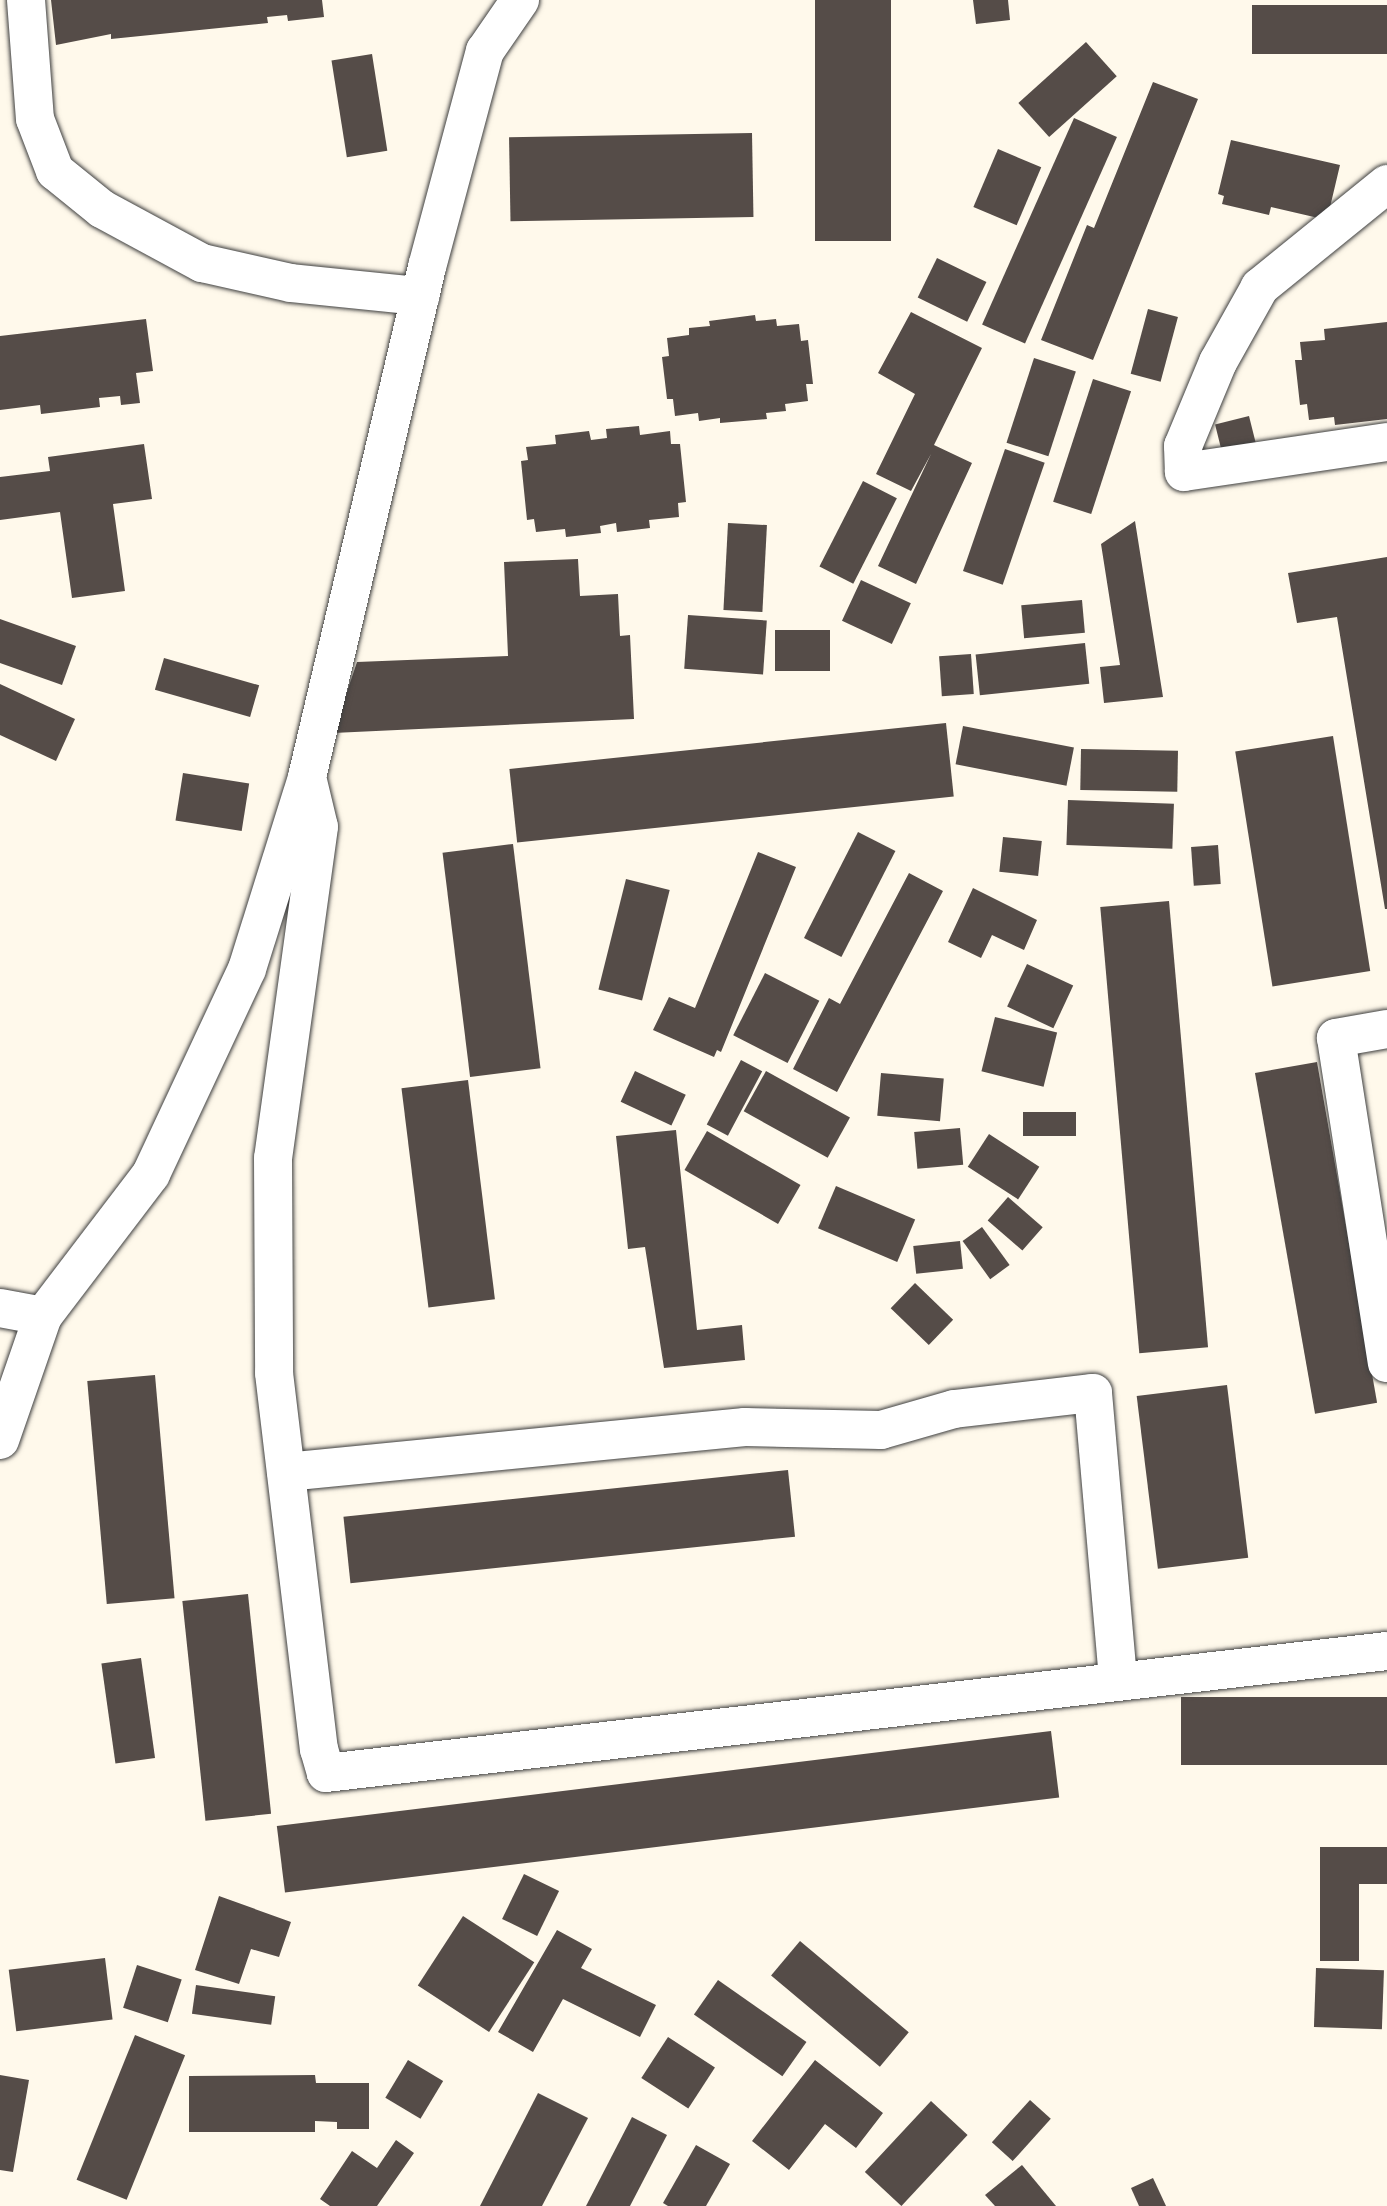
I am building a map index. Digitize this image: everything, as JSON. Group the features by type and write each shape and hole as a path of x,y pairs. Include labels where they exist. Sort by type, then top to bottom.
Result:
{"street":[{"path":"26,0 35,118 55,171 102,210 202,263 291,283 420,296"},
{"path":"0,1440 43,1316 150,1174 246,969 308,776 420,296 485,50 520,0"},
{"path":"1387,184 1260,288 1204,396 1184,446 1184,472 1387,442"},
{"path":"308,776 319,827 273,1158 274,1374 319,1748 326,1772 1387,1651"},
{"path":"1387,1028 1336,1038 1387,1363"},
{"path":"0,1308 43,1316"},
{"path":"286,1472 745,1427 881,1430 954,1409 1093,1393 1118,1681"}],"building":[{"path":"51,0 322,0 324,17 288,21 287,15 267,17 268,23 111,39 111,34 56,45"},
{"path":"815,0 891,0 891,241 815,241"},
{"path":"973,0 1008,0 1010,20 976,24"},
{"path":"1252,5 1387,5 1387,54 1252,54"},
{"path":"1086,42 1117,76 1049,137 1018,103"},
{"path":"372,54 387,151 347,157 332,60"},
{"path":"1153,82 1198,99 1093,360 1041,340 1087,225 1094,228"},
{"path":"1074,118 1117,137 1025,344 982,324"},
{"path":"752,133 753,217 511,221 509,137"},
{"path":"1231,140 1340,165 1327,220 1271,207 1269,215 1222,204 1224,196 1218,194"},
{"path":"998,149 1041,167 1017,225 973,207"},
{"path":"937,258 986,282 967,322 918,298"},
{"path":"1148,309 1178,317 1161,382 1131,374"},
{"path":"911,312 982,348 934,445 972,463 916,584 878,566 931,454 911,491 876,474 915,394 878,373"},
{"path":"755,315 756,321 776,319 777,326 799,324 801,341 808,340 813,384 806,384 808,401 785,404 786,411 766,413 767,419 720,423 720,418 699,421 698,413 675,416 673,399 667,399 662,357 669,356 667,338 689,335 689,328 710,326 709,321"},
{"path":"146,319 153,371 136,373 140,403 121,405 120,396 99,398 100,407 41,414 40,405 0,410 0,336"},
{"path":"1387,322 1387,419 1335,425 1334,417 1309,420 1307,404 1300,405 1295,360 1302,360 1300,342 1325,340 1324,329"},
{"path":"1034,358 1076,372 1048,456 1006,443"},
{"path":"1093,379 1131,391 1091,514 1053,502"},
{"path":"1249,416 1256,445 1222,454 1215,424"},
{"path":"639,426 640,435 670,431 671,444 680,444 686,502 678,503 679,517 649,520 650,528 617,532 616,523 600,526 601,533 566,537 565,529 536,532 534,519 527,520 521,461 528,460 526,447 556,444 555,435 589,431 591,440 607,438 606,429"},
{"path":"144,444 152,499 113,504 125,591 72,598 60,512 0,520 0,477 50,471 48,457"},
{"path":"1005,449 1045,463 1003,585 963,571"},
{"path":"863,481 897,498 853,584 819,567"},
{"path":"1135,521 1163,697 1104,703 1100,667 1120,665 1101,544"},
{"path":"728,523 767,525 762,612 723,610"},
{"path":"1387,557 1385,909 1337,617 1297,623 1288,573"},
{"path":"578,559 580,596 618,594 620,636 630,635 634,719 333,733 357,662 508,656 504,562"},
{"path":"861,580 911,603 892,644 842,621"},
{"path":"1082,600 1085,633 1024,638 1021,605"},
{"path":"688,615 767,621 763,674 684,669"},
{"path":"0,619 76,646 62,685 0,663"},
{"path":"775,630 830,630 830,671 775,671"},
{"path":"1085,643 1089,684 980,695 976,654"},
{"path":"971,654 974,694 942,696 939,656"},
{"path":"164,658 259,685 250,717 155,690"},
{"path":"0,684 75,719 56,761 0,735"},
{"path":"946,723 954,797 517,842 509,769"},
{"path":"963,726 1074,748 1066,786 956,764"},
{"path":"1333,736 1370,971 1272,987 1235,751"},
{"path":"1081,749 1178,751 1177,792 1080,790"},
{"path":"183,773 249,783 242,831 175,820"},
{"path":"1068,800 1174,804 1172,849 1066,845"},
{"path":"858,832 895,851 841,957 804,938"},
{"path":"1003,837 1042,841 1038,876 999,872"},
{"path":"513,844 541,1068 470,1077 443,853"},
{"path":"1218,845 1221,884 1194,886 1191,847"},
{"path":"758,852 796,867 721,1052 717,1050 714,1057 653,1030 669,997 695,1008"},
{"path":"909,873 943,891 837,1092 793,1069 829,998 840,1004"},
{"path":"626,879 670,890 642,1001 598,990"},
{"path":"973,888 1037,920 1024,950 992,935 981,958 948,942"},
{"path":"1169,901 1208,1347 1139,1353 1100,907"},
{"path":"1027,964 1073,986 1053,1028 1007,1007"},
{"path":"765,973 819,1001 788,1063 733,1035"},
{"path":"995,1017 1057,1032 1044,1087 981,1071"},
{"path":"741,1060 762,1071 728,1136 707,1124"},
{"path":"1317,1062 1377,1403 1315,1414 1255,1073"},
{"path":"635,1071 686,1095 671,1125 621,1102"},
{"path":"766,1071 850,1118 828,1158 744,1111"},
{"path":"881,1073 944,1078 940,1121 877,1116"},
{"path":"468,1080 495,1299 428,1308 401,1088"},
{"path":"1023,1112 1076,1112 1076,1136 1023,1136"},
{"path":"960,1128 963,1165 917,1169 914,1132"},
{"path":"676,1130 697,1330 742,1325 745,1360 664,1368 645,1247 628,1249 616,1136"},
{"path":"707,1131 801,1185 778,1224 684,1170"},
{"path":"989,1134 1039,1167 1018,1199 968,1167"},
{"path":"836,1186 915,1220 897,1262 818,1228"},
{"path":"1008,1197 1043,1227 1022,1251 988,1220"},
{"path":"982,1227 1010,1265 990,1279 963,1241"},
{"path":"960,1241 963,1269 916,1274 913,1246"},
{"path":"915,1283 953,1320 929,1345 891,1308"},
{"path":"155,1375 175,1598 107,1604 87,1381"},
{"path":"1227,1385 1248,1558 1158,1569 1137,1396"},
{"path":"788,1470 795,1537 350,1583 343,1517"},
{"path":"248,1594 271,1814 205,1821 182,1601"},
{"path":"141,1658 155,1758 115,1764 101,1664"},
{"path":"1181,1697 1387,1697 1387,1765 1181,1765"},
{"path":"1051,1731 1059,1798 285,1893 277,1826"},
{"path":"1320,1847 1387,1847 1387,1884 1359,1884 1359,1961 1320,1961"},
{"path":"524,1874 559,1891 537,1936 502,1919"},
{"path":"219,1896 291,1922 279,1957 251,1949 239,1984 195,1970"},
{"path":"463,1916 534,1962 489,2032 418,1986"},
{"path":"557,1930 592,1949 581,1968 656,2005 640,2037 563,1999 533,2052 498,2032"},
{"path":"800,1941 909,2032 880,2067 771,1975"},
{"path":"105,1958 113,2020 16,2031 9,1970"},
{"path":"137,1965 182,1980 168,2022 123,2008"},
{"path":"1316,1968 1384,1970 1382,2029 1314,2027"},
{"path":"718,1980 806,2042 782,2076 694,2014"},
{"path":"196,1985 275,1996 271,2025 192,2014"},
{"path":"135,2035 185,2055 127,2200 77,2180"},
{"path":"668,2037 715,2067 688,2109 641,2078"},
{"path":"408,2060 443,2081 420,2119 385,2098"},
{"path":"815,2060 883,2113 856,2148 825,2124 789,2170 752,2141"},
{"path":"0,2075 29,2080 13,2172 0,2170"},
{"path":"315,2075 316,2083 369,2083 369,2129 337,2129 337,2122 315,2121 315,2132 189,2132 189,2076"},
{"path":"538,2093 588,2118 542,2206 480,2206"},
{"path":"1030,2100 1051,2119 1013,2161 992,2142"},
{"path":"931,2101 968,2135 901,2206 865,2172"},
{"path":"632,2117 667,2135 630,2206 586,2206"},
{"path":"396,2140 414,2153 377,2206 330,2206 320,2199 352,2151 377,2168"},
{"path":"696,2145 730,2164 706,2206 668,2206 663,2203"},
{"path":"1022,2165 1056,2206 995,2206 985,2195"},
{"path":"1153,2178 1166,2206 1139,2206 1131,2188"}]}
